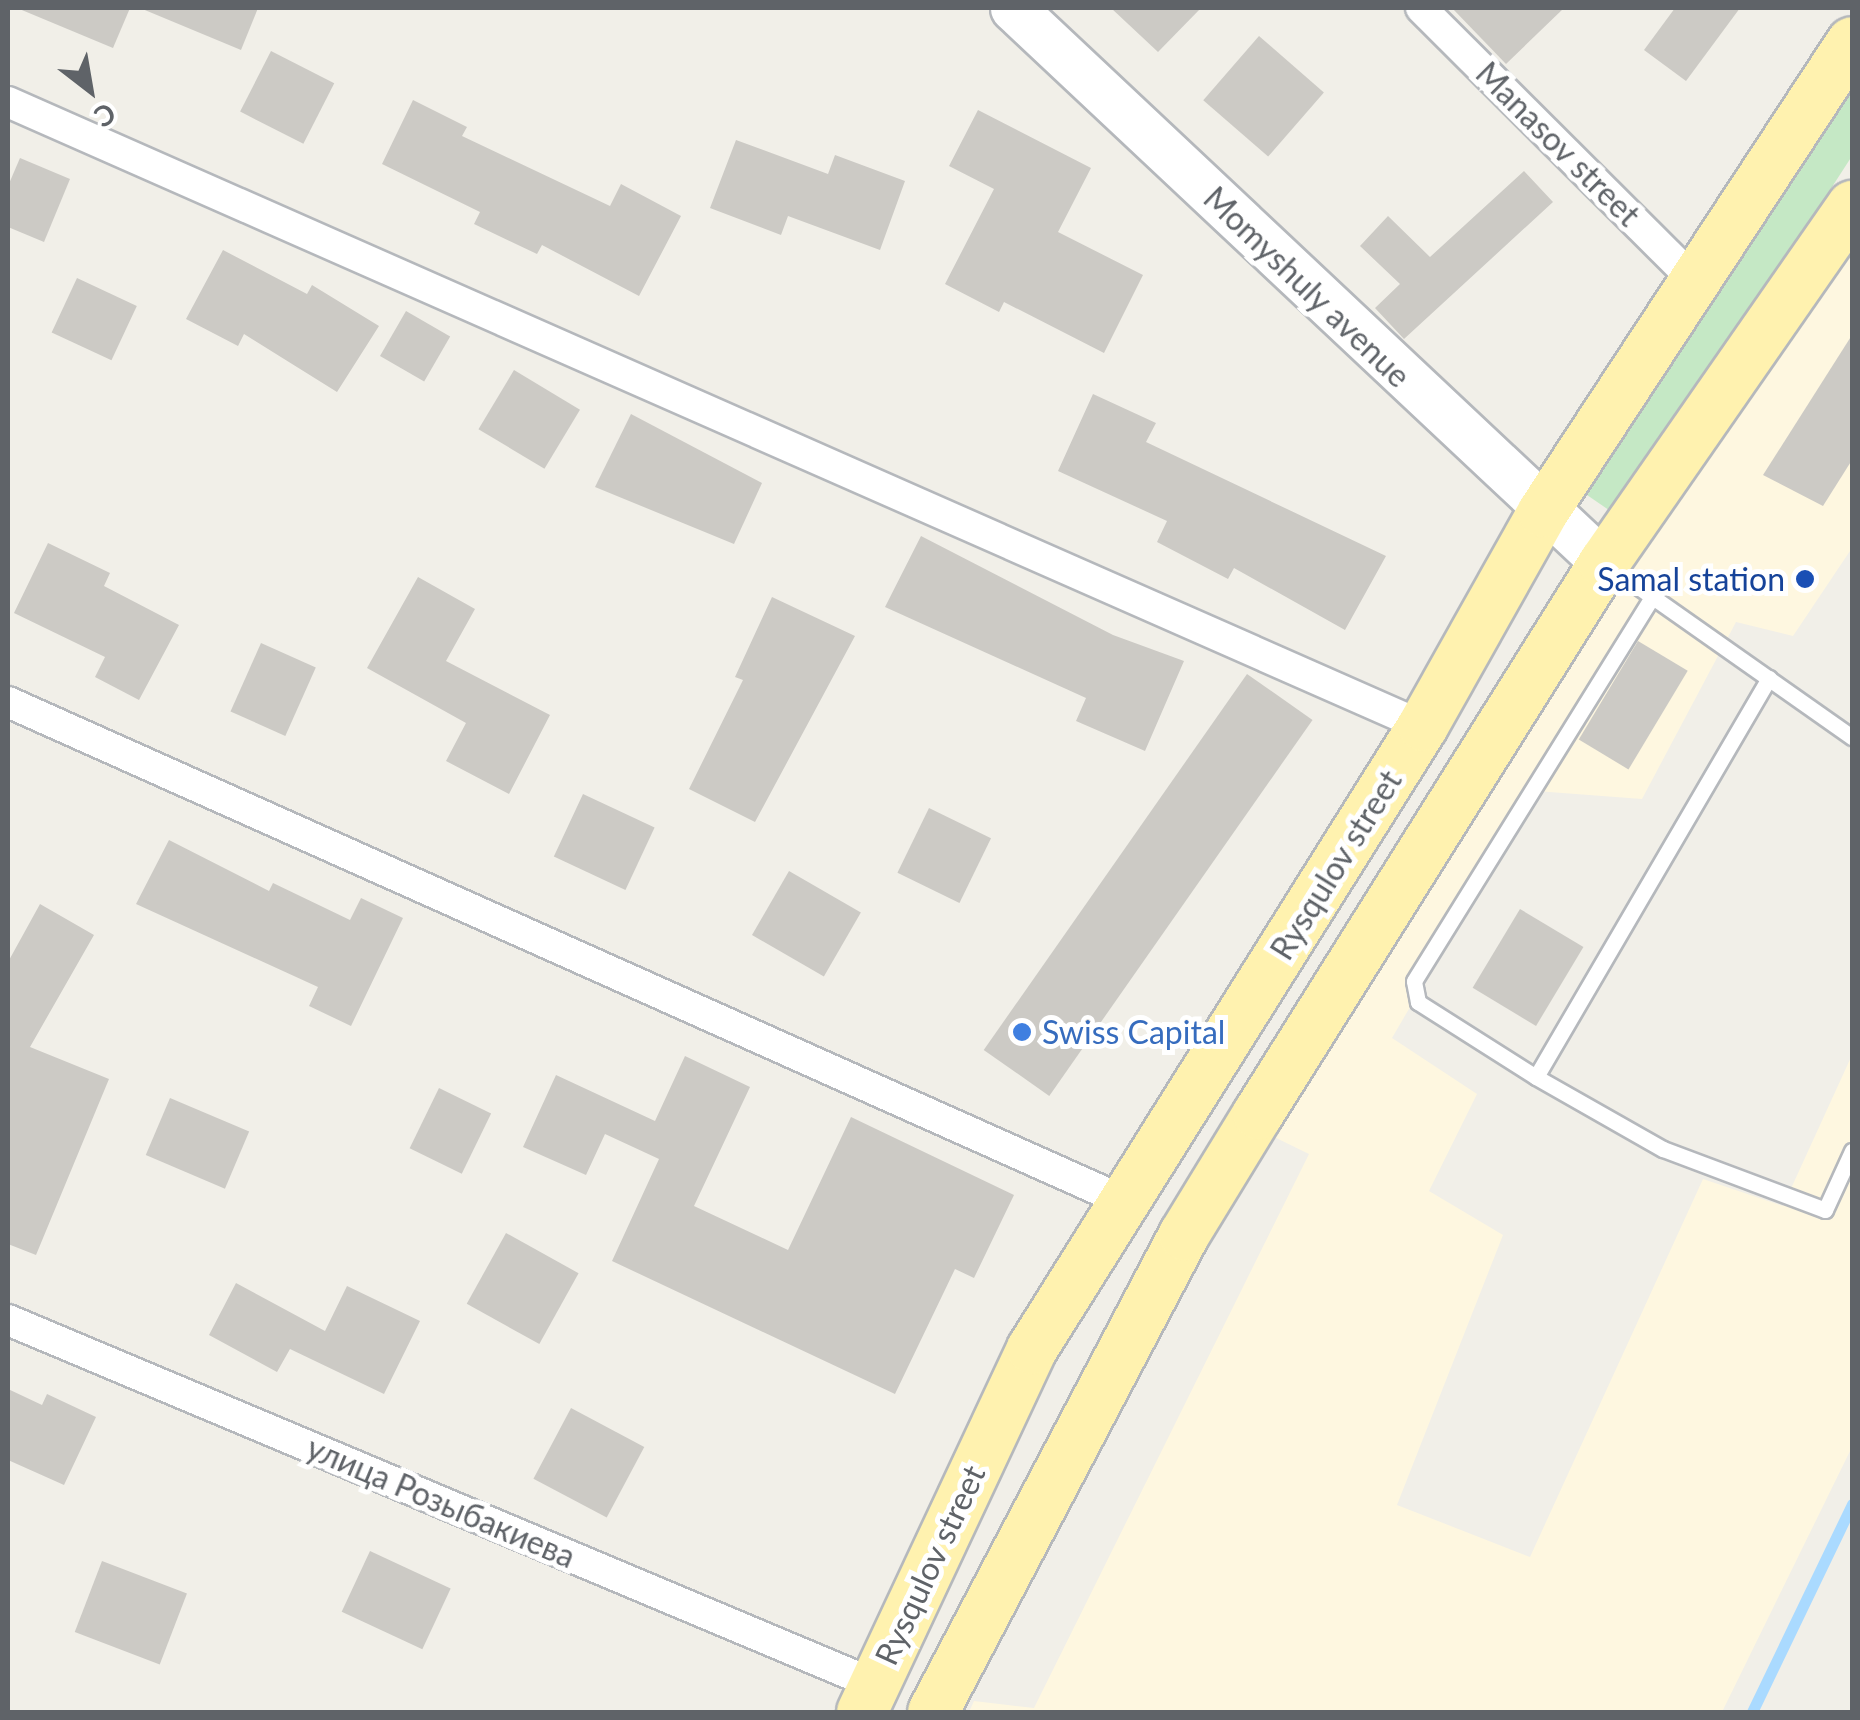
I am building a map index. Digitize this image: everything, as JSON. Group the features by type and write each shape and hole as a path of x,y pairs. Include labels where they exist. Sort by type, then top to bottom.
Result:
{"main road":[{"name":"Momyshuly avenue","path":"1013,8 1544,512 1604,563"},
{"name":"Rysqulov street","path":"868,1698 1032,1349 1424,726 1544,512 1852,42"},
{"name":"Rysqulov street","path":"932,1712 1107,1378 1258,1114 1604,563 1852,206"},
{"path":"1032,1349 1107,1378"}],"street":[{"name":"Manasov street","path":"1422,8 1696,280"},
{"path":"8,102 1424,726"},
{"path":"8,702 1124,1201"},
{"name":"улица Розыбакиева","path":"8,1320 868,1698"}],"lane":[{"path":"1604,563 1852,737"},
{"path":"1652,596 1414,981 1418,1002 1536,1078 1663,1149 1825,1210 1852,1150"},
{"path":"1536,1078 1769,678"}],"shaded area":[{"path":"1852,209 1852,548 1793,636 1736,622 1642,799 1536,791 1392,1038 1477,1094 1429,1191 1503,1235 1397,1505 1530,1557 1703,1179 1783,1206 1852,1055 1852,1447 1722,1712 969,1712 974,1701 1034,1708 1309,1154 1272,1136"}],"green space":[{"path":"1852,90 1852,156 1619,517 1587,495"}],"building":[{"path":"17,8 130,8 113,48"},
{"path":"140,8 258,8 241,50"},
{"path":"1111,8 1201,8 1158,52"},
{"path":"1452,8 1564,8 1506,64"},
{"path":"1675,8 1740,8 1686,81 1644,50"},
{"path":"1259,36 1324,92 1268,157 1203,100"},
{"path":"271,51 334,83 303,144 240,112"},
{"path":"413,100 467,127 462,136 610,206 621,184 681,216 639,296 542,245 537,254 474,224 480,212 382,164"},
{"path":"978,110 1091,168 1058,232 1143,275 1104,353 1004,302 999,312 945,284 994,189 949,166"},
{"path":"736,140 828,174 835,155 905,181 880,250 788,216 781,235 710,208"},
{"path":"20,158 70,179 44,242 8,227 8,186"},
{"path":"1524,171 1553,202 1404,339 1375,308 1400,284 1360,246 1388,216 1430,257"},
{"path":"223,250 307,294 312,285 379,326 337,392 244,334 238,346 186,319"},
{"path":"77,278 137,306 111,360 52,332"},
{"path":"406,311 450,336 424,382 380,356"},
{"path":"1852,335 1852,460 1823,506 1763,475"},
{"path":"514,370 580,410 544,469 478,429"},
{"path":"1093,394 1156,423 1146,442 1386,556 1345,630 1234,568 1228,579 1157,542 1167,521 1058,471"},
{"path":"631,414 762,483 734,544 595,487"},
{"path":"921,536 1113,635 1184,661 1145,751 1076,721 1086,698 885,607"},
{"path":"48,543 110,573 104,586 179,625 139,700 95,677 105,657 14,613"},
{"path":"418,577 475,609 446,661 550,715 509,794 446,761 466,723 367,668"},
{"path":"772,597 855,636 755,822 689,789 743,680 735,677"},
{"path":"1638,641 1688,671 1628,769 1579,740"},
{"path":"261,643 316,667 285,736 230,712"},
{"path":"1247,674 1313,720 1049,1096 984,1050"},
{"path":"583,794 655,827 625,890 554,857"},
{"path":"929,808 991,838 959,903 897,873"},
{"path":"169,840 269,891 273,883 350,920 361,898 403,918 351,1026 309,1006 318,987 136,904"},
{"path":"789,871 861,912 824,977 752,935"},
{"path":"40,904 94,935 30,1047 109,1079 36,1255 8,1244 8,962"},
{"path":"1520,909 1583,947 1536,1026 1473,988"},
{"path":"685,1056 750,1087 694,1206 788,1250 851,1117 1014,1195 974,1278 955,1269 895,1394 612,1261 659,1159 605,1134 586,1175 523,1147 556,1075 655,1121"},
{"path":"439,1088 491,1113 462,1174 410,1148"},
{"path":"170,1098 249,1132 225,1189 146,1155"},
{"path":"506,1233 579,1273 539,1344 467,1304"},
{"path":"236,1283 325,1331 347,1286 420,1321 384,1394 290,1349 277,1372 209,1335"},
{"path":"8,1389 42,1405 47,1394 96,1417 64,1485 8,1460"},
{"path":"571,1408 644,1447 607,1518 533,1479"},
{"path":"370,1551 451,1589 422,1649 342,1612"},
{"path":"102,1561 187,1594 160,1665 75,1632"}],"waterway":[{"path":"1752,1712 1852,1504"}],"place":[{"name":"Samal station","path":"1805,579"},
{"name":"Swiss Capital","path":"1022,1032"}]}
